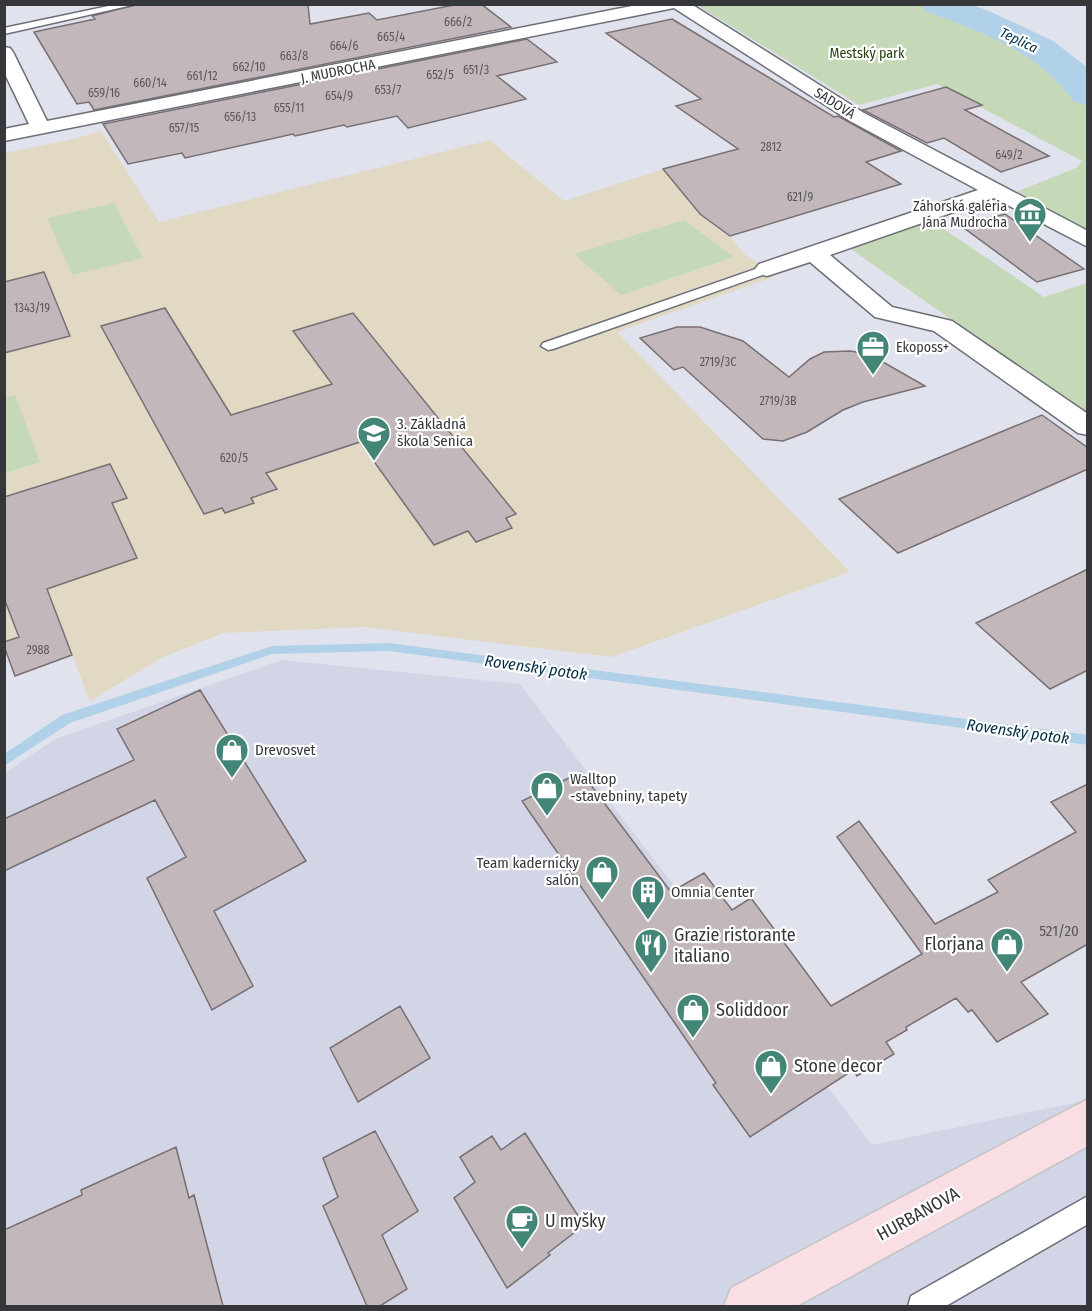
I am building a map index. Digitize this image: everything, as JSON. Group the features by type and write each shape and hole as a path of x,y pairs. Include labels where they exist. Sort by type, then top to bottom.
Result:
{"main road":[{"name":"HURBANOVA","path":"749,1306 1088,1120"}],"street":[{"name":"J. MUDROCHA","path":"4,135 670,4"},
{"name":"SADOVÁ","path":"679,4 857,117 1088,240"},
{"path":"4,52 41,128"},
{"path":"767,269 997,190"},
{"path":"814,253 884,312 943,326 1088,427"}],"lane":[{"path":"4,31 133,4"},
{"path":"548,346 767,269"},
{"path":"921,1306 1088,1209"}],"shaded area":[{"name":"3. Základná škola Senica","path":"101,131 159,222 489,140 564,201 663,169 696,211 730,237 744,254 776,276 617,332 850,572 612,657 364,627 224,633 163,657 90,701 72,655 15,676 4,647 4,153"},
{"path":"282,660 520,684 872,1145 1087,1100 1087,1306 5,1306 5,773 55,739"}],"green space":[{"name":"Mestský park","path":"697,5 967,5 1016,23 1050,40 1076,60 1087,73 1087,231 1016,192 1076,168 1082,161 937,84 859,105"},
{"path":"114,203 143,258 72,275 47,218"},
{"path":"926,217 1044,297 1087,283 1087,415 848,247"},
{"path":"684,220 734,257 621,295 574,254"},
{"path":"15,395 40,462 5,473 5,398"}],"building":[{"path":"139,4 308,4 310,24 369,13 377,20 459,4 481,4 511,27 94,110 89,102 77,104 34,32 95,19 92,16"},
{"path":"672,19 834,117 838,116 901,151 866,162 901,184 730,236 700,214 663,169 738,149 676,106 701,99 606,33"},
{"path":"527,39 557,62 497,76 526,99 408,128 397,116 295,136 293,134 185,158 182,153 128,164 103,124"},
{"path":"946,87 982,105 965,110 1049,156 1001,172 944,138 927,143 863,110"},
{"path":"1005,214 1084,269 1037,282 960,225"},
{"path":"44,272 70,336 4,353 4,282"},
{"path":"165,308 231,415 332,384 293,331 353,313 516,514 506,518 512,528 476,542 468,531 434,545 360,442 266,473 277,489 251,498 254,503 225,513 222,508 204,514 101,326"},
{"path":"677,327 700,327 743,341 789,377 810,359 824,352 850,351 869,354 925,386 863,402 843,410 807,432 783,441 763,439 683,367 674,370 640,338"},
{"path":"1042,415 1088,448 1088,469 898,553 839,499"},
{"path":"110,464 127,498 112,503 137,558 47,589 72,655 15,676 4,646 4,642 19,637 4,598 4,497"},
{"path":"1088,569 1088,670 1050,689 976,623"},
{"path":"200,690 306,861 214,911 253,986 212,1010 147,878 186,857 155,800 4,871 4,819 134,760 117,729"},
{"path":"581,772 671,892 704,873 732,910 751,898 831,1006 922,954 837,837 859,821 935,924 998,892 988,880 1076,832 1051,802 1088,784 1088,944 1021,982 1048,1014 997,1042 972,1010 968,1012 956,998 906,1027 907,1030 886,1042 894,1054 857,1076 853,1070 750,1137 713,1085 716,1083 522,801"},
{"path":"400,1006 430,1058 358,1102 330,1048"},
{"path":"375,1131 418,1211 382,1235 407,1289 380,1306 367,1306 323,1206 338,1197 323,1158"},
{"path":"525,1133 584,1225 507,1288 454,1198 475,1182 460,1157 492,1136 501,1150"},
{"path":"176,1147 189,1198 194,1195 223,1306 4,1306 4,1230 82,1195 81,1190"}],"waterway":[{"name":"Teplica","path":"937,4 1000,28 1041,48 1075,76 1088,94"},
{"name":"Rovenský potok","path":"4,761 66,719 272,650 389,647 1088,740"}],"place":[{"name":"Záhorská galéria Jána Mudrocha","path":"1030,243"},
{"name":"Ekoposs+","path":"873,376"},
{"name":"3. Základná škola Senica","path":"374,462"},
{"name":"Drevosvet","path":"232,779"},
{"name":"Walltop -stavebniny, tapety","path":"547,817"},
{"name":"Team kadernícky salón","path":"602,901"},
{"name":"Omnia Center","path":"648,921"},
{"name":"Florjana","path":"1007,973"},
{"name":"Grazie ristorante italiano","path":"651,974"},
{"name":"Soliddoor","path":"693,1039"},
{"name":"Stone decor","path":"771,1095"},
{"name":"U myšky","path":"522,1250"}]}
